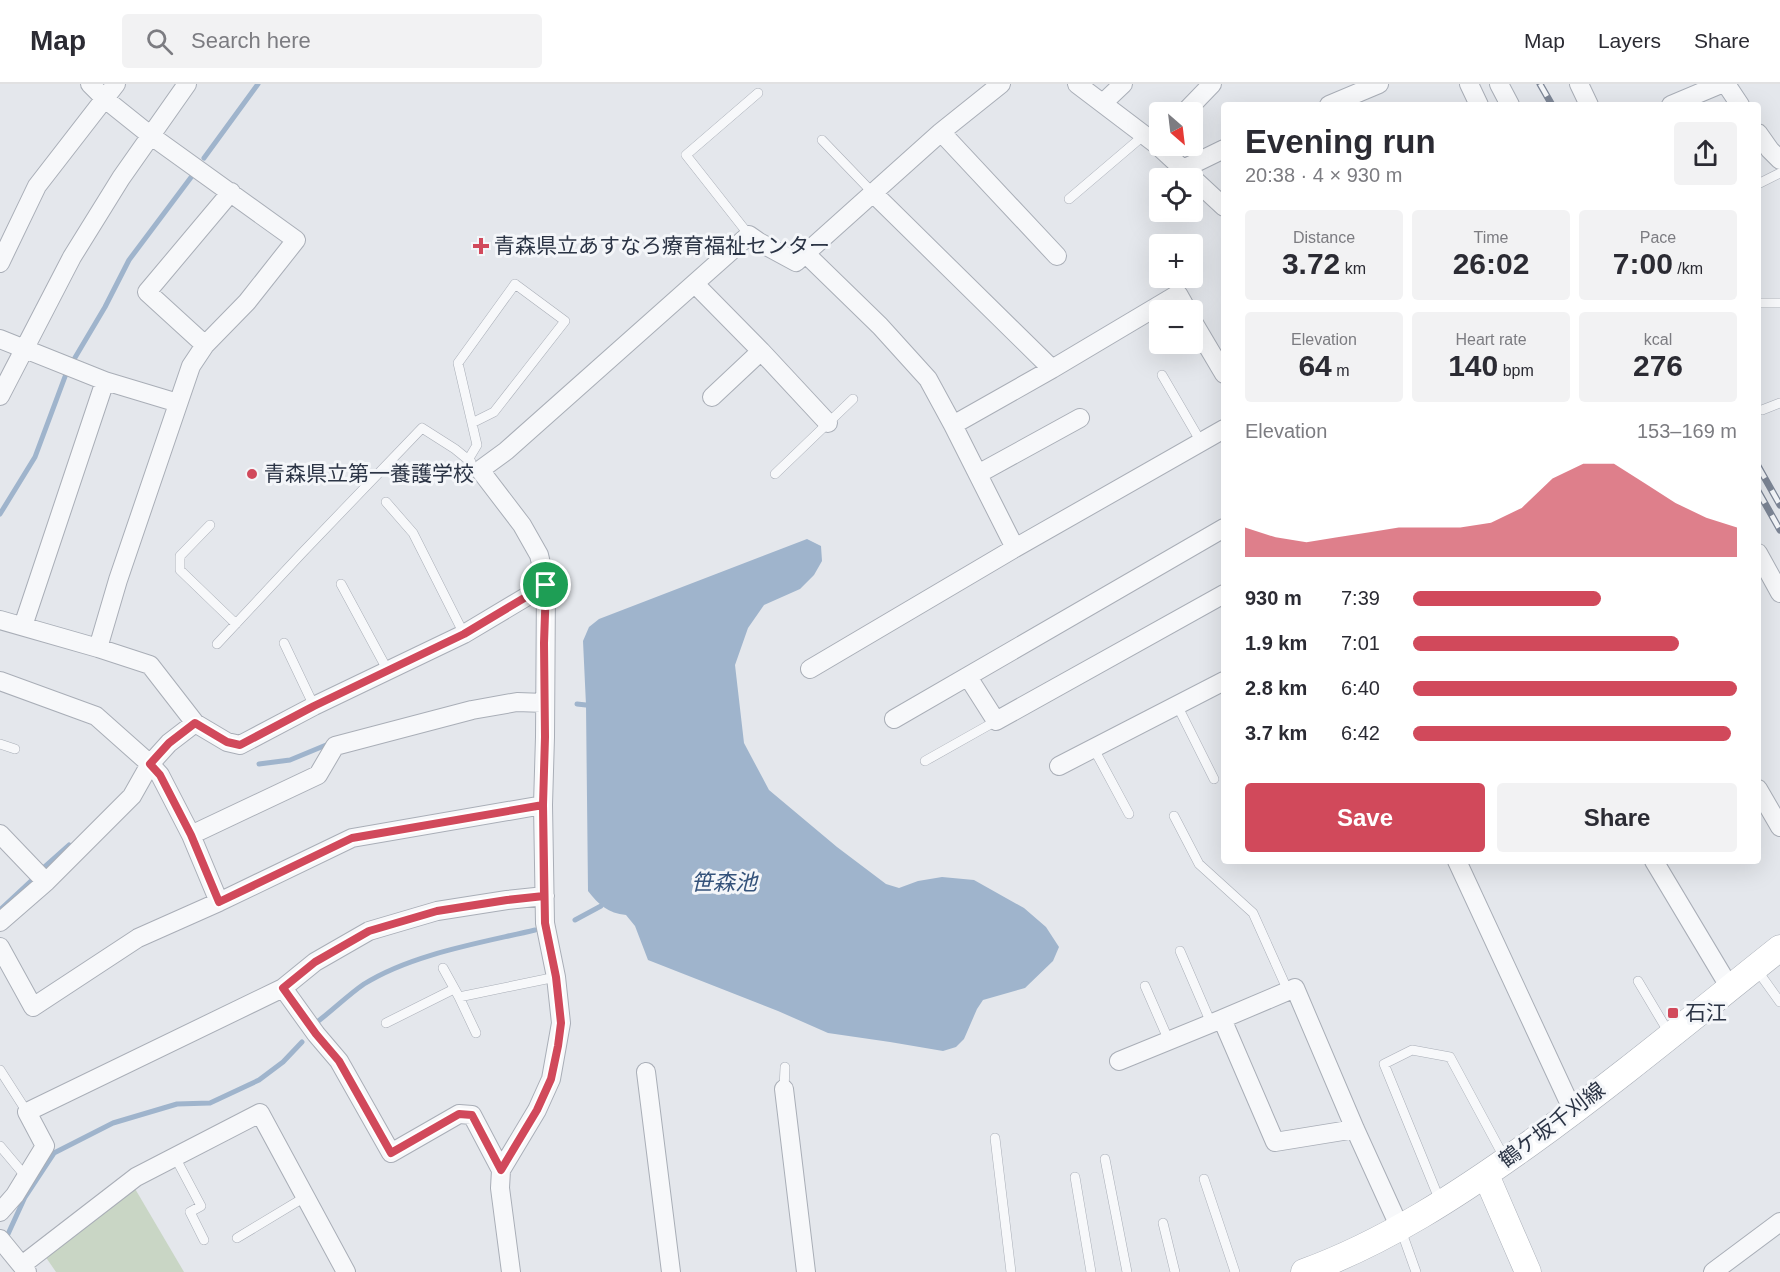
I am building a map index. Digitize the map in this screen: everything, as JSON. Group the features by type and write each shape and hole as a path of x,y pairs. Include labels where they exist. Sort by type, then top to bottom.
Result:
{"main road":[{"name":"鶴ケ坂千刈線","path":"1312,1271 1400,1227 1496,1167 1573,1111 1780,948"},
{"path":"1496,1167 1528,1272"}],"street":[{"path":"90,84 150,135 296,240 247,302 205,345 190,366 118,580 98,648"},
{"path":"0,263 37,186 116,84"},
{"path":"0,396 72,257 121,178 187,84"},
{"path":"511,1272 500,1188 501,1170 537,1110 551,1079 561,1023 556,977 545,923 544,896 546,585 539,555 522,525 474,465 506,452 749,235 796,262 941,132 1001,84"},
{"path":"1077,84 1149,137"},
{"path":"1103,104 1123,84"},
{"path":"1195,102 1212,84"},
{"path":"1336,102 1379,84"},
{"path":"1468,84 1477,102"},
{"path":"1498,84 1508,102"},
{"path":"1579,84 1588,102"},
{"path":"1676,102 1690,93 1724,84 1738,102"},
{"path":"941,132 1057,256"},
{"path":"1761,137 1780,160"},
{"path":"1185,168 1221,150"},
{"path":"1170,156 1182,168"},
{"path":"1203,188 1221,204"},
{"path":"205,345 147,292 231,192"},
{"path":"872,192 1052,369"},
{"path":"805,253 880,326 928,379 1015,548"},
{"path":"694,284 828,423"},
{"path":"1168,300 1178,294 1181,300"},
{"path":"953,425 1149,311"},
{"path":"0,339 105,381 178,403"},
{"path":"1203,339 1221,369"},
{"path":"712,397 761,351"},
{"path":"23,626 105,381"},
{"path":"978,474 1080,418"},
{"path":"810,669 1015,548 1221,431"},
{"path":"894,719 1221,530"},
{"path":"1761,558 1780,593"},
{"path":"1,623 23,626 150,665 195,723 227,742 240,745 314,706 464,634 546,585"},
{"path":"968,677 996,721 1221,596"},
{"path":"0,681 96,716 150,764 160,775 191,835 219,902"},
{"path":"1059,766 1221,683"},
{"path":"191,835 318,775 335,746 472,710 517,702 545,703"},
{"path":"0,922 46,882 132,796 150,764 169,743 195,723"},
{"path":"1761,794 1780,827"},
{"path":"0,947 33,1007 138,938 352,838 543,805"},
{"path":"1,838 46,882"},
{"path":"1458,864 1573,1111"},
{"path":"1656,864 1730,988"},
{"path":"0,1212 27,1178 45,1146 27,1112 283,988 315,962 369,931 437,911 544,896"},
{"path":"283,988 316,1034 339,1061 391,1153 459,1114 472,1115 501,1170"},
{"path":"1119,1061 1295,988 1400,1227"},
{"path":"1217,1021 1275,1142 1355,1129"},
{"path":"646,1072 671,1272"},
{"path":"784,1089 806,1272"},
{"path":"0,1239 24,1268 136,1177 260,1113 346,1272"},
{"path":"1713,1272 1780,1222"}],"lane":[{"path":"749,235 686,155 758,93"},
{"path":"822,140 872,192"},
{"path":"1069,199 1149,143"},
{"path":"1761,182 1780,173"},
{"path":"472,423 494,412 565,321 515,284 458,363 472,423 477,444 474,465"},
{"path":"1761,303 1780,303"},
{"path":"1162,375 1201,442"},
{"path":"775,474 853,399"},
{"path":"1762,411 1780,403"},
{"path":"217,644 422,428 455,449 474,465"},
{"path":"386,502 413,532 464,634"},
{"path":"210,525 180,556 180,570 236,624"},
{"path":"341,584 388,670"},
{"path":"284,643 314,706"},
{"path":"1177,705 1214,780"},
{"path":"925,761 996,721"},
{"path":"0,744 15,749"},
{"path":"1094,749 1129,814"},
{"path":"1174,816 1199,864 1253,913 1288,991"},
{"path":"1180,951 1217,1021"},
{"path":"443,968 476,1033"},
{"path":"1755,968 1780,1002"},
{"path":"386,1023 457,993 556,977"},
{"path":"1638,981 1670,1035"},
{"path":"1145,986 1169,1041"},
{"path":"1441,1203 1384,1064 1412,1050 1450,1057 1496,1167"},
{"path":"784,1089 785,1067"},
{"path":"0,1070 27,1112"},
{"path":"995,1138 1011,1272"},
{"path":"0,1146 27,1178"},
{"path":"175,1157 201,1206 190,1212 204,1240"},
{"path":"1105,1159 1127,1272"},
{"path":"1075,1177 1091,1272"},
{"path":"1204,1179 1235,1272"},
{"path":"237,1238 305,1197"},
{"path":"1163,1223 1175,1272"},
{"path":"1400,1227 1416,1272"}],"green space":[{"path":"134,1187 184,1272 56,1272 45,1256"}],"water":[{"name":"笹森池","path":"807,539 821,546 822,561 814,575 800,589 764,605 748,628 735,665 744,743 769,790 837,847 886,884 899,888 918,881 942,877 974,880 1024,908 1046,927 1059,947 1053,961 1025,988 983,1000 964,1039 956,1047 943,1051 828,1033 648,960 635,926 626,915 604,908 588,891 583,641 589,627 599,619"}],"waterway":[{"path":"204,158 258,84"},
{"path":"73,361 105,307 129,260 192,176"},
{"path":"0,514 35,457 66,374"},
{"path":"577,704 586,705"},
{"path":"259,764 290,760 331,743"},
{"path":"42,869 69,845"},
{"path":"0,910 31,881"},
{"path":"575,920 601,906"},
{"path":"317,1022 364,984 403,965 469,945 535,930"},
{"path":"8,1234 25,1197 54,1153 113,1123 177,1104 210,1103 259,1080 283,1062 302,1042"}],"railway":[{"path":"1540,84 1550,102"},
{"path":"1761,471 1780,505"},
{"path":"1761,496 1780,530"}],"place":[{"name":"青森県立あすなろ療育福祉センター","path":"481,246"},
{"name":"青森県立第一養護学校","path":"252,474"},
{"name":"石江","path":"1673,1013"}],"route":[{"path":"546,585 464,634 314,706 240,745 227,742 195,723 169,743 150,764 160,775 191,835 219,902 352,838 543,805 545,923 556,977 561,1023 551,1079 537,1110 501,1170 472,1115 459,1114 391,1153 339,1061 316,1034 283,988 315,962 369,931 437,911 544,896 543,805 544,643 546,585"}]}
